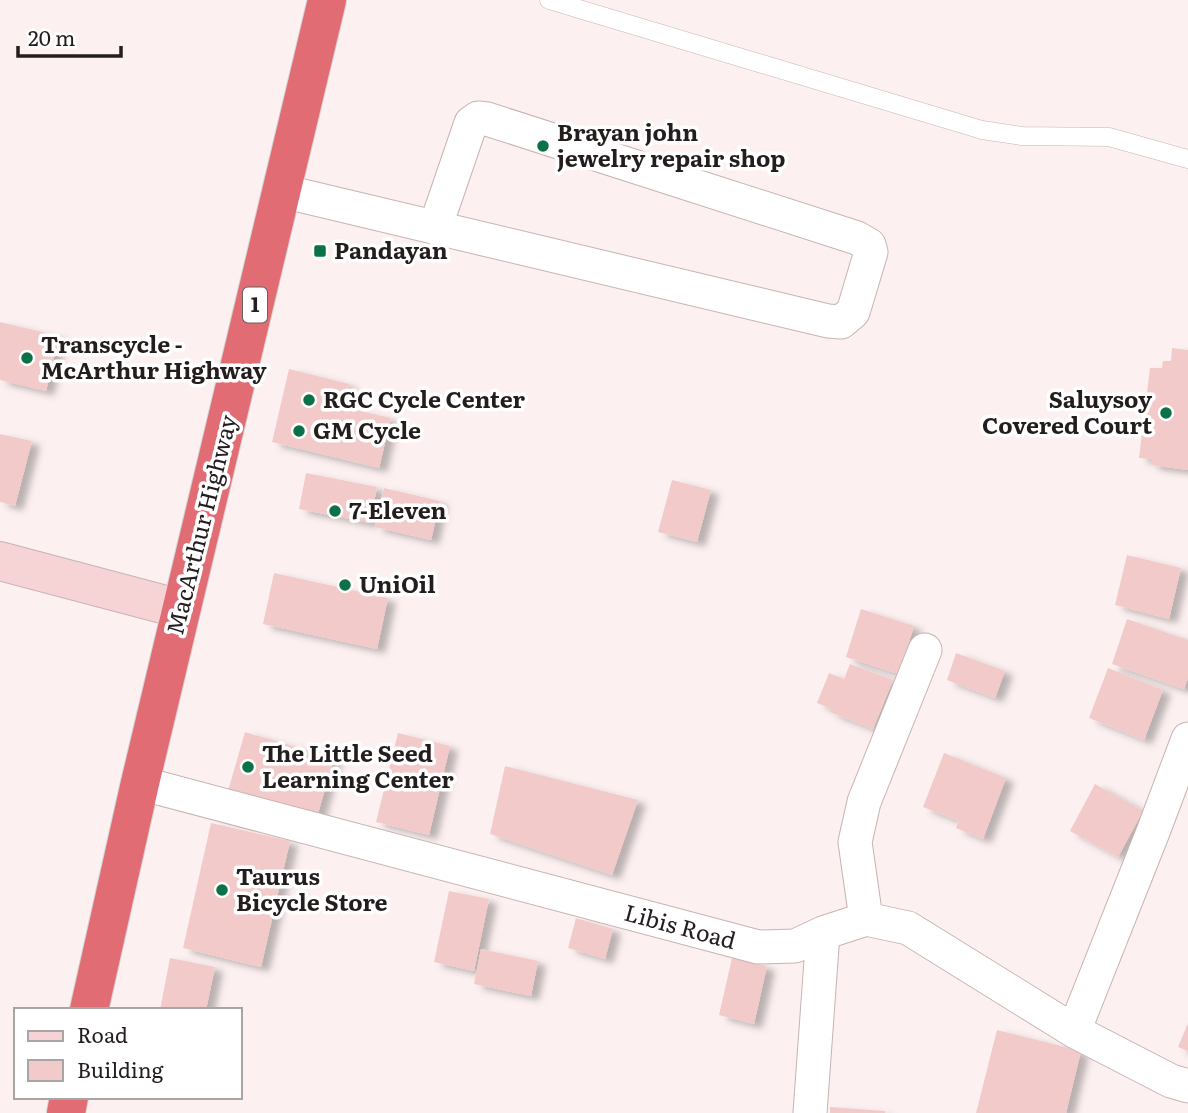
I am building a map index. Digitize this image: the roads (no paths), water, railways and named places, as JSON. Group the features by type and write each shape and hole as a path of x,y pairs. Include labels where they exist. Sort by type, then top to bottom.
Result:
{"highway":[{"name":"MacArthur Highway","path":"89,1008 181,609 327,0"}],"street":[{"path":"282,191 435,228 828,321 841,322 853,312 872,252 869,246 856,238 478,118 471,123 435,228"},
{"path":"0,561 181,609"},
{"path":"925,650 864,802 855,842 866,919 908,928 1074,1031 1188,1086"},
{"path":"1074,1031 1188,739"},
{"name":"Libis Road","path":"140,783 758,947 795,946 823,933 866,919"},
{"path":"810,1113 823,933"}],"lane":[{"path":"549,0 982,130 1022,136 1109,137 1188,159"}],"place":[{"name":"Brayan john jewelry repair shop","path":"543,146"},
{"name":"Pandayan","path":"320,251"},
{"name":"Transcycle - McArthur Highway","path":"27,358"},
{"name":"RGC Cycle Center","path":"309,400"},
{"name":"Saluysoy Covered Court","path":"1166,413"},
{"name":"GM Cycle","path":"299,431"},
{"name":"7-Eleven","path":"335,511"},
{"name":"UniOil","path":"345,585"},
{"name":"The Little Seed Learning Center","path":"248,767"},
{"name":"Taurus Bicycle Store","path":"222,890"}]}
